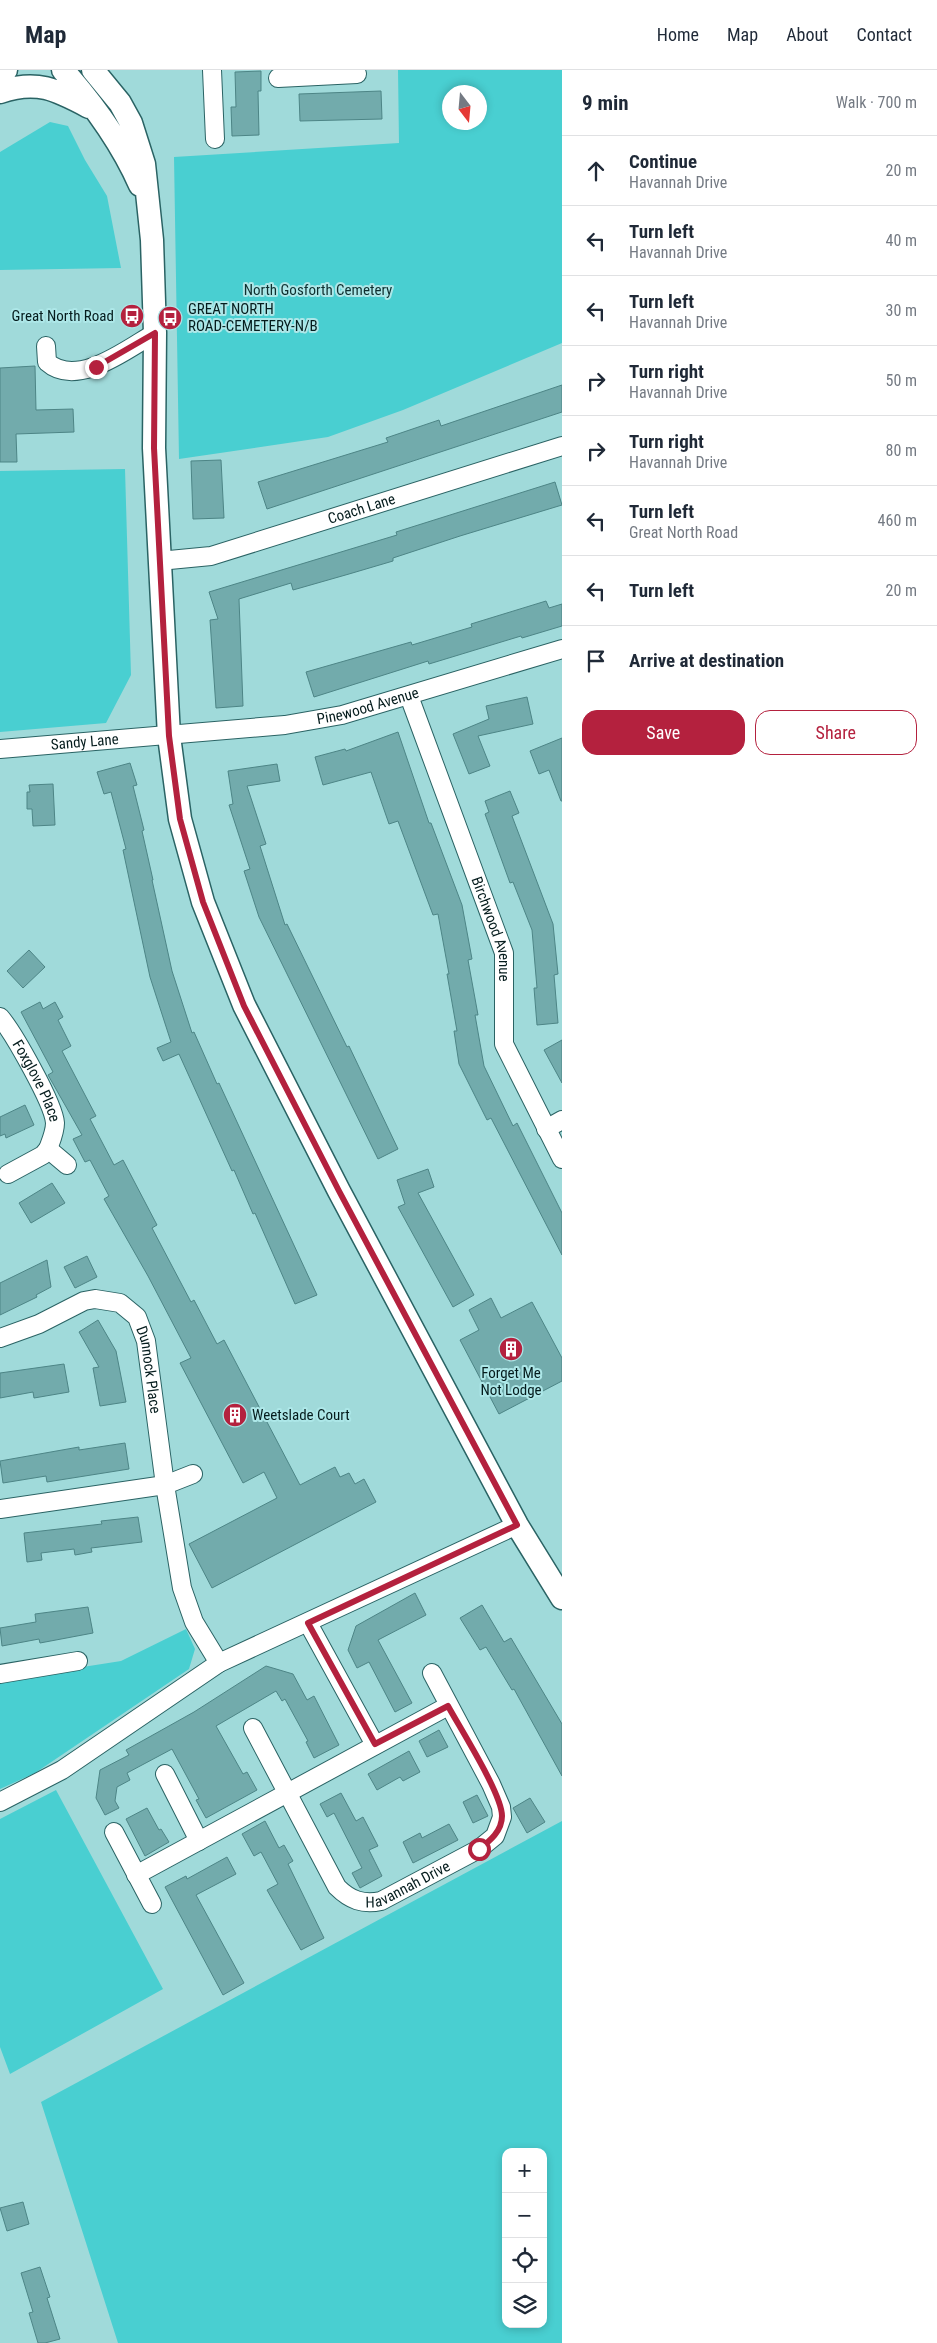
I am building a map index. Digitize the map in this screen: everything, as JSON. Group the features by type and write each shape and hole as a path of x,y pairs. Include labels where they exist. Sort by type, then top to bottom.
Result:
{"main road":[{"path":"0,77 6,70"},
{"path":"62,70 97,111 125,156 149,204"},
{"path":"93,70 120,103"},
{"path":"110,70 120,103 138,141 149,204 155,333 154,448 169,736 180,819 203,902 244,1006 348,1207 517,1525 562,1598"},
{"path":"0,92 30,86 45,88 58,91 97,111"}],"street":[{"path":"212,70 215,139"},
{"path":"278,78 308,73 357,74"},
{"path":"46,346 47,362 54,368 62,371 84,370 96,367 155,333"},
{"name":"Coach Lane","path":"159,561 210,556 562,446"},
{"name":"Pinewood Avenue","path":"169,736 285,725 342,715 560,655"},
{"name":"Birchwood Avenue","path":"409,696 504,953 504,1044 562,1159"},
{"name":"Sandy Lane","path":"0,749 169,736"},
{"name":"Foxglove Place","path":"0,1017 11,1033 53,1114 54,1131 48,1149"},
{"path":"546,1129 562,1120"},
{"path":"8,1174 43,1155 48,1149 67,1165"},
{"name":"Dunnock Place","path":"0,1338 33,1326 84,1301 95,1299 112,1300 133,1312 141,1324 146,1341 165,1485 182,1588 194,1622 219,1663"},
{"path":"0,1509 165,1485 193,1474"},
{"path":"0,1802 62,1770 219,1663 517,1525"},
{"path":"308,1623 375,1744"},
{"path":"0,1674 78,1660"},
{"name":"Havannah Drive","path":"253,1728 337,1887 353,1900 362,1902 371,1903 391,1898 479,1849 495,1836 502,1817 501,1807 492,1784 432,1674"},
{"path":"136,1875 448,1706"},
{"path":"165,1774 199,1841"},
{"path":"114,1832 152,1904"}],"green space":[{"name":"North Gosforth Cemetery","path":"398,70 562,70 562,343 403,410 328,437 179,459 174,157 399,143"},
{"path":"50,122 68,126 85,160 107,196 121,268 0,270 0,152"},
{"path":"125,469 131,675 106,723 0,732 0,471"},
{"path":"186,1629 195,1649 189,1669 35,1773 0,1789 0,1680 121,1661"},
{"path":"56,1790 163,1989 10,2074 0,2047 0,1819"},
{"path":"562,1821 562,2343 118,2343 41,2102"}],"building":[{"path":"261,71 261,91 258,91 259,135 232,136 231,107 236,107 235,72"},
{"path":"381,91 382,119 300,121 299,94"},
{"path":"35,366 36,410 73,409 74,432 16,434 17,462 0,462 0,368"},
{"path":"562,385 562,412 267,509 258,482 388,442 386,438 439,420 441,426"},
{"path":"221,460 224,518 193,519 191,461"},
{"path":"555,482 562,505 460,536 393,558 393,561 349,574 293,590 291,583 239,599 243,706 216,708 210,620 218,619 209,592 397,535 396,532"},
{"path":"546,601 549,608 562,604 562,626 522,638 521,636 429,664 428,661 314,697 306,672 411,642 412,645 472,627 471,624"},
{"path":"527,697 533,724 478,736 490,766 469,774 453,734 489,719 486,706"},
{"path":"398,732 429,823 431,823 462,905 472,959 468,960 478,1015 475,1015 484,1066 513,1126 517,1123 562,1213 562,1255 491,1118 487,1120 459,1064 454,1031 457,1031 438,914 433,915 398,821 389,824 371,772 323,785 315,757 345,749 346,751"},
{"path":"562,738 561,801 549,770 539,774 530,751"},
{"path":"130,763 137,785 133,786 144,830 142,831 172,971 192,1033 194,1032 217,1084 219,1083 317,1295 295,1304 255,1213 253,1214 234,1170 232,1171 179,1054 163,1061 157,1048 171,1042 150,977 123,850 126,849 111,792 104,794 97,772"},
{"path":"277,764 280,781 247,786 266,844 260,846 285,925 287,924 347,1047 349,1046 398,1149 378,1159 259,917 244,871 250,869 229,805 233,804 228,771"},
{"path":"53,784 55,825 33,826 32,809 27,809 27,792 30,792 29,785"},
{"path":"510,791 519,813 512,816 553,924 558,974 554,975 558,1023 537,1025 534,988 537,988 532,930 513,882 510,883 485,814 489,812 485,801"},
{"path":"29,950 45,967 23,988 7,971"},
{"name":"Weetslade Court","path":"40,1002 43,1009 55,1002 63,1017 58,1020 71,1046 62,1051 96,1116 90,1119 114,1165 123,1160 157,1225 152,1228 191,1302 194,1300 217,1344 224,1340 300,1485 335,1467 340,1477 349,1473 355,1484 364,1479 376,1502 212,1588 189,1544 277,1498 264,1472 243,1483 180,1363 191,1358 148,1276 104,1199 109,1196 90,1160 85,1162 73,1139 82,1135 48,1075 53,1072 21,1012"},
{"path":"562,1040 562,1083 544,1050"},
{"path":"25,1105 34,1125 6,1138 5,1134 0,1136 0,1117"},
{"path":"428,1169 434,1187 418,1193 474,1295 453,1307 398,1207 405,1204 397,1180"},
{"path":"52,1183 65,1203 31,1223 19,1203"},
{"path":"87,1256 97,1277 75,1288 64,1267"},
{"path":"47,1260 51,1287 36,1295 37,1297 0,1315 0,1283"},
{"name":"Forget Me Not Lodge","path":"491,1298 501,1318 532,1302 562,1358 562,1381 499,1414 460,1340 479,1330 469,1310"},
{"path":"98,1320 116,1351 126,1402 100,1406 93,1368 99,1367 79,1332"},
{"path":"64,1364 69,1392 34,1398 33,1392 0,1398 0,1373"},
{"path":"125,1443 129,1469 47,1482 46,1476 3,1483 0,1461 79,1447 79,1450"},
{"path":"138,1517 142,1542 91,1548 92,1552 75,1555 74,1549 41,1553 42,1560 27,1562 24,1533 102,1524 101,1521"},
{"path":"415,1593 426,1615 378,1640 412,1703 395,1712 369,1662 357,1668 348,1650 356,1626"},
{"path":"482,1605 504,1642 511,1638 562,1724 562,1776 514,1689 512,1690 486,1647 480,1650 460,1618"},
{"path":"88,1607 93,1633 40,1643 39,1639 2,1646 0,1628 36,1622 35,1614"},
{"path":"266,1666 293,1674 307,1700 314,1696 339,1745 314,1758 306,1742 308,1741 285,1699 282,1701 276,1691 216,1726 243,1774 247,1772 257,1790 206,1818 196,1800 199,1799 172,1749 127,1773 130,1780 117,1787 115,1801 119,1808 105,1815 96,1798 100,1770 129,1755 126,1750 194,1712"},
{"path":"439,1730 448,1747 427,1757 419,1741"},
{"path":"409,1751 420,1772 403,1781 400,1777 377,1790 368,1774"},
{"path":"341,1793 356,1821 363,1817 378,1846 369,1850 382,1876 360,1888 352,1873 362,1868 334,1813 327,1817 320,1804"},
{"path":"477,1795 488,1816 473,1823 463,1802"},
{"path":"530,1798 545,1822 527,1833 513,1808"},
{"path":"147,1808 159,1830 161,1829 169,1842 145,1856 126,1819"},
{"path":"265,1821 279,1848 284,1845 293,1861 288,1864 324,1938 301,1950 267,1890 278,1884 261,1852 254,1856 242,1834"},
{"path":"449,1824 458,1840 413,1863 403,1842 420,1833 422,1838"},
{"path":"227,1857 236,1874 196,1895 244,1983 223,1995 165,1887 186,1876 187,1879"},
{"path":"23,2202 29,2224 7,2231 0,2208"},
{"path":"40,2267 50,2297 47,2298 60,2339 45,2343 38,2343 29,2313 33,2312 21,2273"}],"place":[{"name":"Great North Road","path":"132,316"},
{"name":"GREAT NORTH ROAD-CEMETERY-N/B","path":"170,318"},
{"name":"Forget Me Not Lodge","path":"511,1349"},
{"name":"Weetslade Court","path":"235,1415"}],"route":[{"path":"96,367 155,333 154,448 169,736 180,819 203,902 244,1006 339,1191 517,1525 308,1623 375,1744 448,1706 492,1784 501,1807 502,1817 495,1836 479,1849"}]}
